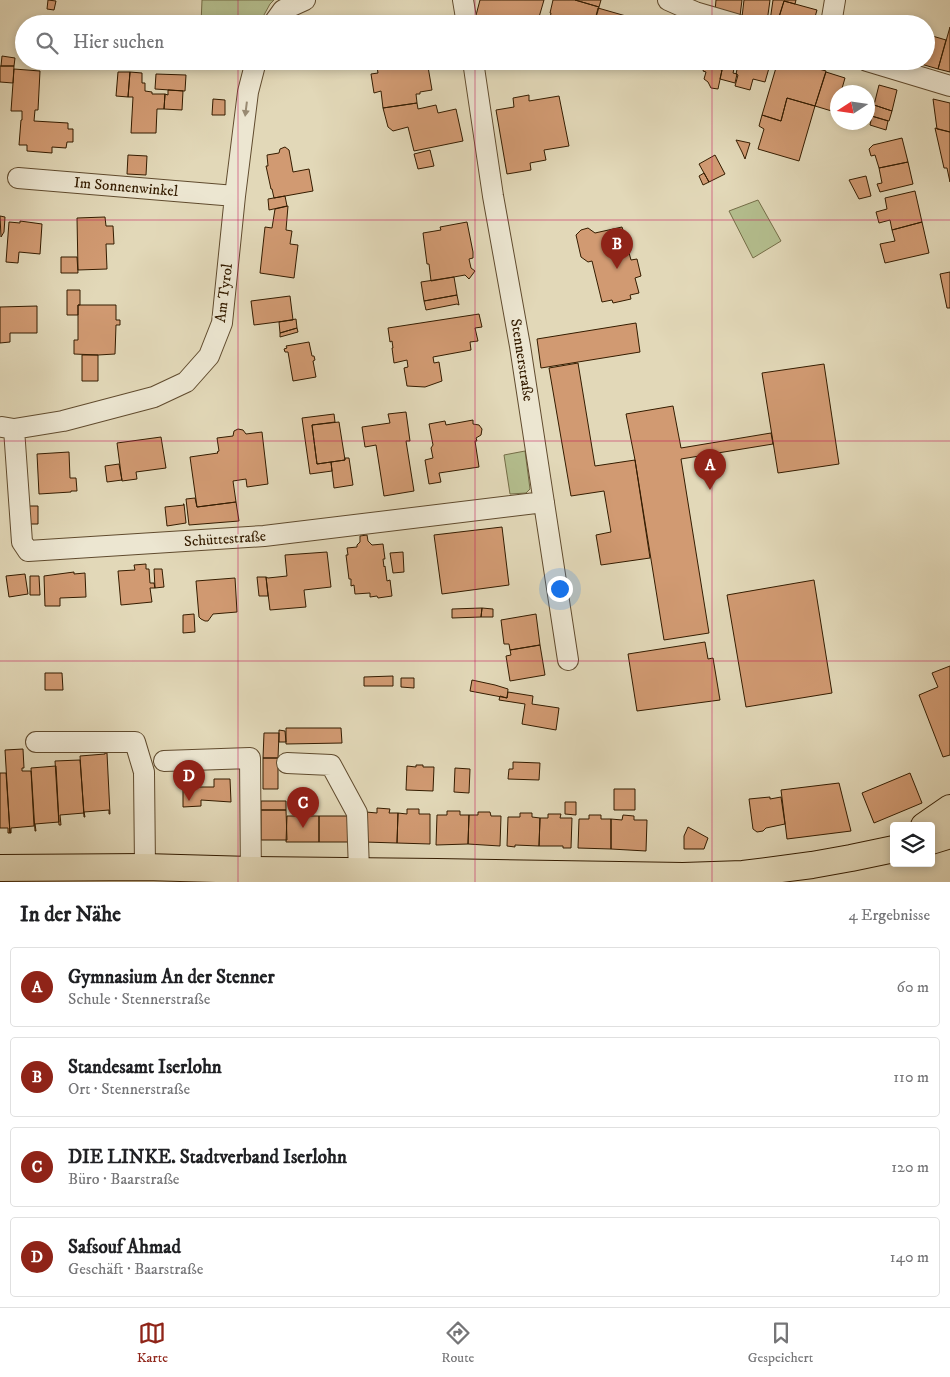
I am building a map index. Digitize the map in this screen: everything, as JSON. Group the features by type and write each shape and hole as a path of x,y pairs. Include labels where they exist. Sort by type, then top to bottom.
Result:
{"main road":[{"path":"930,822 950,808"},
{"path":"935,841 950,835"},
{"path":"0,868 146,867 251,876 358,871 683,879 714,878 812,865 890,848"}],"street":[{"path":"279,15 282,10 305,0"},
{"path":"463,0 466,15"},
{"path":"668,0 705,15"},
{"path":"833,15 835,0"},
{"name":"Am Tyrol","path":"7,428 64,421 154,397 186,382 209,356 222,323 248,92 254,70"},
{"name":"Stennerstraße","path":"474,70 493,196 519,339 568,660"},
{"path":"897,70 950,86"},
{"name":"Im Sonnenwinkel","path":"18,178 235,196"},
{"name":"Schüttestraße","path":"7,428 22,542 28,551 264,536 544,502"},
{"path":"36,742 135,742 144,772 146,867"},
{"path":"164,761 250,753 251,876"},
{"path":"286,763 331,765 357,813 358,871"}],"green space":[{"path":"202,0 274,0 264,15 201,15"},
{"path":"758,200 781,241 753,258 729,211"},
{"path":"525,451 530,489 526,493 510,494 504,455"}],"building":[{"path":"48,0 56,1 54,10 47,9"},
{"path":"480,0 544,0 540,15 476,15"},
{"path":"553,0 575,0 599,7 597,15 551,15"},
{"path":"575,0 601,0 599,7"},
{"path":"716,0 742,0 740,15 715,11"},
{"path":"744,0 770,0 768,15 742,15"},
{"path":"773,0 796,0 795,4 784,1 780,15 771,15"},
{"path":"784,1 817,10 816,15 780,15"},
{"path":"598,8 622,15 596,15"},
{"path":"950,27 950,72 938,69"},
{"path":"935,37 946,40 938,69 935,68"},
{"path":"2,56 15,58 14,66 1,66"},
{"path":"0,66 14,66 13,83 0,82"},
{"path":"14,69 40,71 38,110 35,110 34,121 68,123 68,129 73,129 73,142 67,142 66,148 52,147 52,153 27,151 27,145 19,145 22,111 11,111"},
{"path":"378,70 429,70 432,90 416,94 417,103 383,108 381,91 374,93 371,74 378,73"},
{"path":"722,70 734,70 733,73 737,74 735,83 720,79"},
{"path":"722,70 718,89 711,88 704,79 706,72 703,71"},
{"path":"737,70 768,70 765,82 753,79 750,90 735,86 738,75 736,74"},
{"path":"775,70 826,71 815,106 787,98 781,121 762,115"},
{"path":"118,72 130,72 128,97 116,96"},
{"path":"130,72 142,73 142,83 145,83 145,91 152,92 152,94 165,94 164,109 157,109 156,133 131,133 133,97 128,97"},
{"path":"826,72 845,78 843,85 830,85 830,110 815,106"},
{"path":"156,74 186,75 185,91 155,89"},
{"path":"879,85 897,90 892,111 875,105"},
{"path":"168,90 183,91 182,110 164,109 165,94 168,95"},
{"path":"529,95 529,101 559,96 569,146 544,150 546,160 530,163 531,170 507,174 496,110 514,107 513,98"},
{"path":"787,98 815,106 799,161 758,149 764,129 759,126 762,115 781,121"},
{"path":"213,99 225,100 225,115 212,115"},
{"path":"933,99 950,103 950,132 937,129"},
{"path":"417,103 418,109 436,105 438,113 456,109 463,141 414,151 408,127 393,131 388,127 383,108"},
{"path":"875,105 892,111 889,121 875,117"},
{"path":"875,117 888,121 886,130 875,127"},
{"path":"935,128 950,132 950,182 947,168 944,168"},
{"path":"902,138 908,162 879,168 875,155 871,156 869,149 873,145"},
{"path":"736,140 750,143 745,159 742,152"},
{"path":"285,147 289,150 293,172 309,169 313,191 274,198 266,166 268,166 267,155 279,153 280,149"},
{"path":"430,150 434,166 418,169 414,154"},
{"path":"128,155 147,156 146,175 127,174"},
{"path":"715,155 725,174 709,182 699,164"},
{"path":"908,162 913,184 880,192 877,184 882,183 879,168"},
{"path":"704,173 709,182 703,185 699,176"},
{"path":"866,176 871,196 859,199 849,180"},
{"path":"915,191 922,222 892,230 890,220 879,223 876,212 887,209 885,198"},
{"path":"285,196 287,206 269,210 268,199"},
{"path":"288,206 286,230 292,231 290,244 298,245 294,278 260,273 265,227 272,228 275,209"},
{"path":"0,216 5,217 4,232 1,237"},
{"path":"105,217 106,226 113,226 114,244 106,244 107,269 78,270 77,218"},
{"path":"20,221 42,224 40,254 19,252 18,263 6,262 9,222 20,223"},
{"path":"467,222 473,252 473,258 469,259 471,268 475,271 469,279 465,275 431,281 423,233 441,230 440,227"},
{"path":"922,222 929,253 885,263 880,244 895,241 892,230"},
{"path":"622,227 631,260 637,259 641,276 635,278 639,293 630,295 631,299 613,303 612,300 602,302 592,261 588,262 581,257 576,235 581,230 588,228 595,233"},
{"path":"61,257 77,257 78,273 61,273"},
{"path":"950,272 950,308 947,308 940,274"},
{"path":"454,277 457,295 424,301 421,282"},
{"path":"67,290 80,290 78,315 67,315"},
{"path":"457,295 459,305 426,310 424,301"},
{"path":"290,296 293,320 254,325 251,301"},
{"path":"78,305 116,305 116,320 120,320 120,325 116,325 115,354 74,354 74,340 78,340"},
{"path":"37,306 37,333 10,333 10,342 0,343 0,307"},
{"path":"479,314 482,327 475,328 478,341 470,342 471,350 433,357 434,363 439,362 442,381 425,387 407,386 404,368 408,367 407,360 394,363 392,341 390,342 388,328"},
{"path":"296,319 297,328 280,333 279,322"},
{"path":"636,323 640,352 541,368 537,339"},
{"path":"297,328 298,332 280,337 280,333"},
{"path":"309,342 312,356 314,356 315,360 313,361 316,377 293,381 288,352 285,352 284,349 287,348 286,346"},
{"path":"82,355 98,355 98,381 82,381"},
{"path":"578,363 595,466 635,460 650,558 601,565 596,535 611,532 604,491 571,496 549,368"},
{"path":"824,364 839,464 778,473 762,373"},
{"path":"673,406 681,448 771,433 773,444 681,459 709,633 664,640 626,414"},
{"path":"406,412 410,441 406,441 414,491 384,496 376,445 365,447 362,427 390,423 388,414"},
{"path":"334,414 335,422 312,425 317,464 331,462 332,471 310,474 302,418"},
{"path":"473,420 473,424 479,425 482,429 481,435 475,441 479,467 439,473 441,482 429,484 425,460 433,458 431,448 433,445 429,424 445,421 446,425"},
{"path":"339,422 345,460 317,464 312,425"},
{"path":"238,429 243,430 246,434 262,432 268,484 247,487 246,479 233,481 236,502 197,507 190,457 218,453 217,438 233,436 234,431"},
{"path":"161,437 166,468 136,472 137,479 122,481 117,443"},
{"path":"69,452 70,478 76,478 77,491 39,494 37,454"},
{"path":"345,458 349,458 353,485 334,488 331,462 345,460"},
{"path":"119,464 122,480 107,482 105,466"},
{"path":"195,498 197,507 236,502 239,521 189,525 186,499"},
{"path":"183,504 186,523 167,526 165,507"},
{"path":"27,506 38,506 38,524 28,524"},
{"path":"502,527 509,585 442,594 434,535"},
{"path":"367,535 368,541 372,545 383,544 384,567 387,581 390,580 392,596 378,598 377,596 370,597 370,593 355,594 354,585 351,586 346,555 348,555 347,548 357,547 360,542 360,536"},
{"path":"327,552 331,587 304,590 306,607 270,610 266,577 287,576 285,555"},
{"path":"403,552 404,572 393,573 390,553"},
{"path":"146,564 146,569 149,569 150,583 154,583 155,588 150,588 152,602 121,605 118,571 135,570 134,565"},
{"path":"154,569 162,569 164,587 155,588"},
{"path":"74,572 74,574 85,573 86,597 60,598 60,606 45,606 44,576"},
{"path":"25,574 28,594 9,597 6,576"},
{"path":"30,576 39,576 40,595 30,595"},
{"path":"257,577 266,577 268,596 259,596"},
{"path":"235,578 237,612 213,614 208,621 201,619 199,617 196,581"},
{"path":"814,580 832,693 746,707 727,595"},
{"path":"482,608 493,609 493,617 481,617"},
{"path":"482,608 481,617 452,618 452,609"},
{"path":"194,614 195,632 183,633 183,615"},
{"path":"536,614 540,645 510,650 509,644 504,644 501,620"},
{"path":"705,642 708,659 713,658 720,700 637,711 628,654"},
{"path":"540,645 545,675 510,681 506,656 511,655 510,650"},
{"path":"950,666 950,755 943,757 919,695 938,687 932,673"},
{"path":"45,673 62,673 63,690 45,690"},
{"path":"393,676 393,686 364,686 364,677"},
{"path":"401,678 414,678 414,688 401,687"},
{"path":"472,680 508,689 507,698 470,691"},
{"path":"508,692 533,696 532,704 559,708 556,730 522,724 525,704 499,700 500,696 507,698"},
{"path":"286,728 341,728 342,743 286,744"},
{"path":"279,730 285,731 286,742 279,742"},
{"path":"264,733 279,733 278,758 263,758"},
{"path":"23,749 24,768 22,768 22,771 31,771 34,826 11,828 10,833 5,750"},
{"path":"107,753 110,814 109,810 84,812 84,817 80,756"},
{"path":"263,758 278,758 278,789 263,789"},
{"path":"80,760 84,813 60,815 61,825 59,825 55,761"},
{"path":"513,762 540,763 539,780 508,779 509,769 513,769"},
{"path":"416,765 434,767 433,791 406,790 407,766 416,767"},
{"path":"56,766 59,822 35,824 35,831 31,768"},
{"path":"455,768 470,769 469,793 454,792"},
{"path":"0,773 6,773 10,833 8,833 8,828 0,828"},
{"path":"910,773 922,803 874,823 862,793"},
{"path":"214,779 230,779 231,802 201,800 201,806 183,807 183,787 214,787"},
{"path":"839,783 851,831 787,839 781,790"},
{"path":"614,789 635,789 635,810 614,810"},
{"path":"770,797 770,799 781,797 785,824 757,832 753,829 749,799"},
{"path":"261,801 286,801 286,810 261,810"},
{"path":"565,802 576,802 576,815 565,814"},
{"path":"377,808 390,809 389,813 398,813 397,843 365,842 366,812 377,813"},
{"path":"407,809 419,809 419,814 430,814 430,844 397,843 398,813 407,814"},
{"path":"261,810 286,810 287,840 261,840"},
{"path":"447,811 460,811 460,815 469,815 468,844 436,845 437,815 447,815"},
{"path":"478,812 490,812 491,816 501,816 500,846 468,844 469,815 478,815"},
{"path":"520,813 532,813 532,817 540,818 539,846 507,846 508,817 520,817"},
{"path":"548,814 561,814 560,818 572,818 571,848 539,846 540,818 548,818"},
{"path":"589,815 601,815 601,819 611,819 611,849 578,848 579,819 589,819"},
{"path":"623,815 634,816 634,820 647,820 646,851 611,849 611,819 622,820"},
{"path":"287,816 319,816 319,842 286,842"},
{"path":"319,816 352,816 351,842 319,842"},
{"path":"688,827 708,838 704,849 684,849 684,836"}],"place":[{"name":"Standesamt Iserlohn","path":"617,269"},
{"name":"Gymnasium An der Stenner","path":"710,490"},
{"name":"Safsouf Ahmad","path":"189,801"},
{"name":"DIE LINKE. Stadtverband Iserlohn","path":"303,828"}]}
